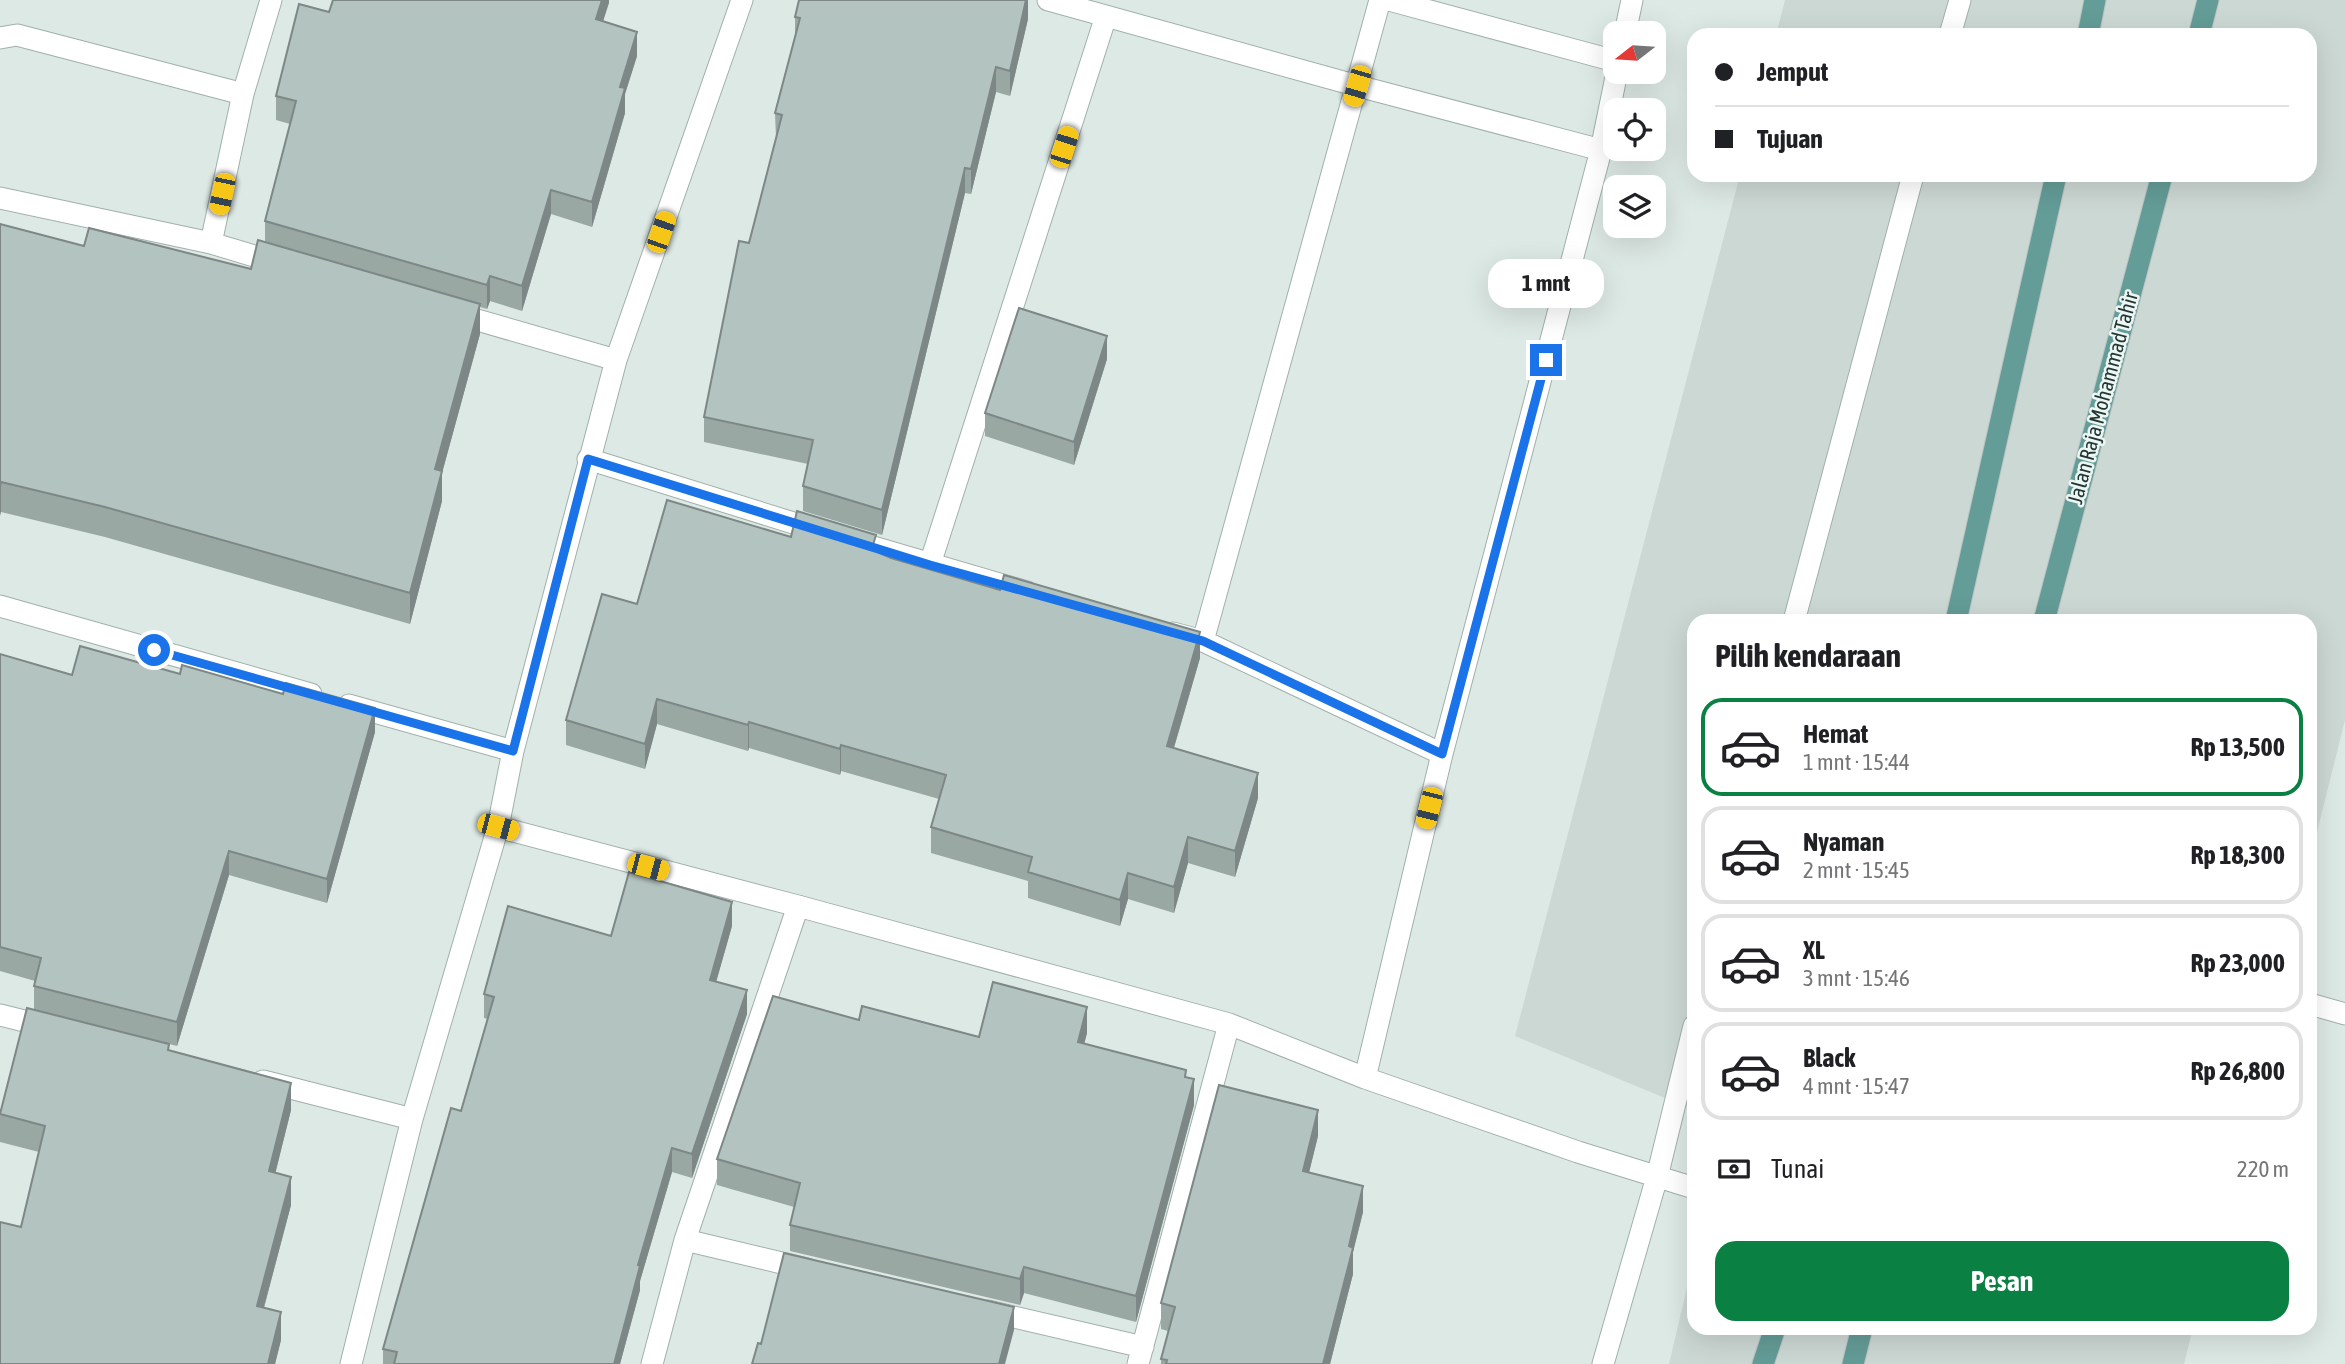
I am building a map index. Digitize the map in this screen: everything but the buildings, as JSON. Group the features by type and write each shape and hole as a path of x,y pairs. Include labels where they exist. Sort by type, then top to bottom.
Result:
{"main road":[{"path":"2089,28 2095,0"},
{"path":"2201,28 2208,0"},
{"path":"1958,614 2054,182"},
{"name":"Jalan Raja Mohammad Tahir","path":"2046,614 2160,182"},
{"path":"1763,1364 1773,1335"},
{"path":"1853,1364 1860,1335"}],"street":[{"path":"211,243 243,94 271,0"},
{"path":"351,1364 412,1118 498,827 513,751 616,360 742,0"},
{"path":"1048,0 1357,86 1601,150"},
{"path":"1203,641 1380,0"},
{"path":"1389,0 1603,58"},
{"path":"1628,21 1632,0"},
{"path":"1952,28 1960,0"},
{"path":"930,565 1106,16"},
{"path":"0,38 16,35 243,94"},
{"path":"1365,1078 1442,754 1601,150 1615,84"},
{"path":"1796,614 1911,182"},
{"path":"0,198 211,243 303,270"},
{"path":"433,307 616,360"},
{"path":"588,459 930,565 1047,597"},
{"path":"0,606 513,751"},
{"path":"1151,626 1203,641 1442,754"},
{"path":"498,827 1229,1024 1365,1078 1578,1152 1687,1186"},
{"path":"652,1364 685,1240 798,906"},
{"path":"2317,1006 2345,1014"},
{"path":"1,1020 69,1032"},
{"path":"968,1306 1140,1355 1229,1024"},
{"path":"1603,1364 1657,1177 1687,1055"},
{"path":"240,1075 412,1118"},
{"path":"685,1240 833,1275"}],"shaded area":[{"path":"1785,0 2345,0 2345,720 2317,832 2317,614 1687,614 1687,1107 1515,1036 1738,182 2317,182 2317,28 1778,28"},
{"path":"1687,1288 1687,1335 2191,1335 2184,1364 1669,1364"}],"route":[{"path":"154,650 513,751 588,459 930,565 1203,641 1442,754 1546,360"}]}
